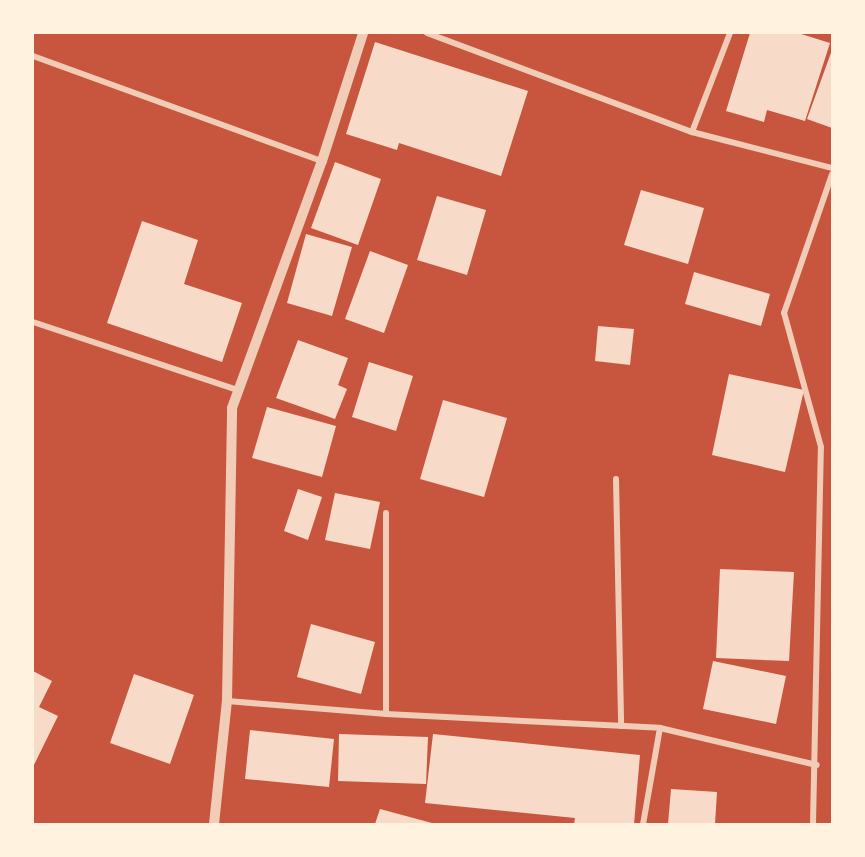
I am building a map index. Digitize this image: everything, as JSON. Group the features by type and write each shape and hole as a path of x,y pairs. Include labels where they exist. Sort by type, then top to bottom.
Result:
{"street":[{"path":"214,824 227,701 232,408 322,161 363,33"},
{"path":"427,33 692,132 832,168"},
{"path":"692,132 730,33"},
{"path":"33,56 322,161"},
{"path":"813,824 817,765 821,447 784,313 832,174"},
{"path":"33,322 238,390"},
{"path":"616,479 621,726"},
{"path":"386,513 386,714"},
{"path":"227,701 386,714 660,728 817,765"},
{"path":"643,824 660,728"}],"building":[{"path":"750,33 798,33 830,43 805,121 767,110 764,122 726,111"},
{"path":"375,42 528,91 501,176 399,143 397,150 346,134"},
{"path":"832,50 832,128 807,119"},
{"path":"335,162 381,179 358,245 311,228"},
{"path":"641,190 704,208 688,264 624,245"},
{"path":"437,196 486,210 467,275 417,260"},
{"path":"142,221 198,240 184,284 242,303 222,362 107,323"},
{"path":"306,234 352,247 332,316 287,303"},
{"path":"370,251 408,265 384,333 345,319"},
{"path":"694,272 770,294 761,326 685,304"},
{"path":"598,326 634,329 630,365 595,361"},
{"path":"298,340 348,358 338,385 347,389 335,419 276,398"},
{"path":"369,362 413,376 396,431 352,417"},
{"path":"729,374 804,390 785,472 712,455"},
{"path":"443,400 507,418 484,497 420,479"},
{"path":"267,407 336,426 322,477 252,458"},
{"path":"298,489 322,497 308,540 284,531"},
{"path":"335,493 380,502 370,549 325,540"},
{"path":"720,569 794,572 789,661 716,658"},
{"path":"311,624 375,642 361,694 297,677"},
{"path":"713,661 786,676 776,724 703,709"},
{"path":"33,671 52,681 39,707 58,716 33,767"},
{"path":"134,674 194,695 170,764 110,743"},
{"path":"250,730 334,739 329,787 245,779"},
{"path":"339,734 428,737 426,784 338,781"},
{"path":"433,734 640,755 634,824 574,824 575,818 425,803"},
{"path":"671,789 717,792 715,824 668,824"},
{"path":"380,809 432,823 432,824 375,824"}]}
